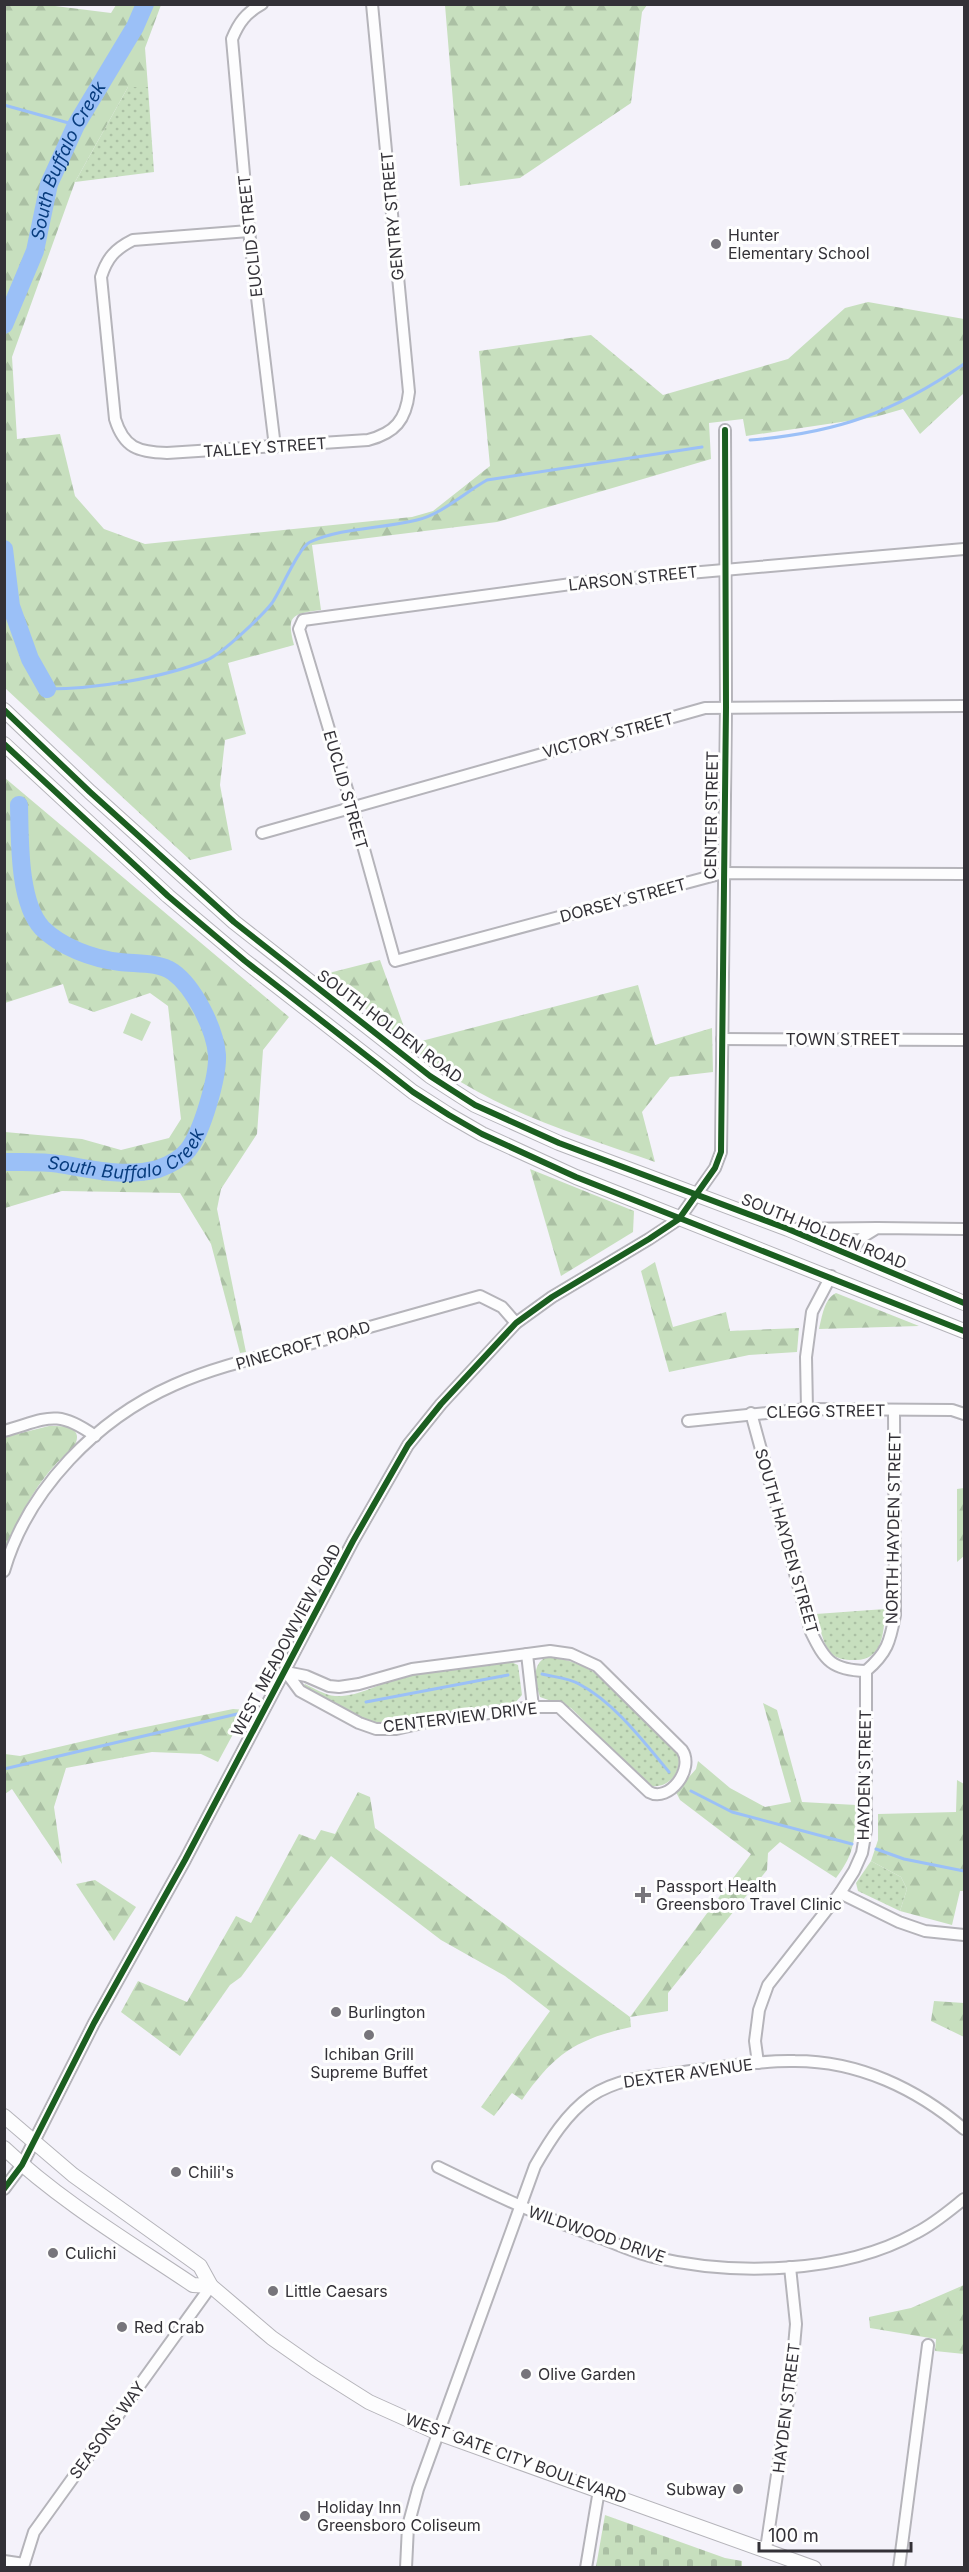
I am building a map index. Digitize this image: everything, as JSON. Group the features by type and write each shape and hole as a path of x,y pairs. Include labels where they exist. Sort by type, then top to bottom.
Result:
{"main road":[{"name":"SOUTH HOLDEN ROAD","path":"4,710 234,922 430,1076 476,1105 520,1126 788,1229 964,1303"},
{"path":"4,744 168,896 245,961 413,1092 449,1115 507,1146 679,1219 831,1276 964,1331"},
{"name":"WEST GATE CITY BOULEVARD","path":"4,2116 73,2175 200,2266 211,2286 272,2338 369,2402 438,2433 814,2568"},
{"name":"WEST GATE CITY BOULEVARD","path":"4,2148 22,2165 109,2229 193,2285 211,2286"}],"street":[{"name":"EUCLID STREET","path":"262,4 248,12 238,24 232,39 249,231 275,447"},
{"name":"GENTRY STREET","path":"372,4 409,392 407,410 397,424"},
{"name":"TALLEY STREET","path":"249,231 133,240 117,249 109,257 101,277 115,419 119,434 129,444 146,452 167,453 368,440 385,435 397,424"},
{"name":"CENTER STREET","path":"698,1195 715,1168 721,1152 726,707 725,430"},
{"name":"LARSON STREET","path":"303,620 586,582 964,549"},
{"name":"EUCLID STREET","path":"303,620 299,629 352,806 394,961"},
{"name":"VICTORY STREET","path":"262,833 705,708 964,706"},
{"name":"DORSEY STREET","path":"394,961 723,873 964,874"},
{"name":"TOWN STREET","path":"722,1039 964,1040"},
{"name":"WEST MEADOWVIEW ROAD","path":"4,2189 22,2165 94,2023 185,1860 353,1542 408,1445 441,1404 516,1323 552,1297 679,1219 698,1195"},
{"path":"847,1253 864,1236 877,1228"},
{"path":"788,1229 964,1229"},
{"path":"807,1409 806,1357 812,1312 831,1276"},
{"name":"PINECROFT ROAD","path":"95,1436 142,1402 175,1385 233,1365 480,1296 502,1307 516,1323"},
{"name":"CLEGG STREET","path":"688,1421 807,1409 952,1410 964,1414"},
{"name":"NORTH HAYDEN STREET","path":"866,1671 878,1660 890,1643 895,1615 894,1410"},
{"name":"SOUTH HAYDEN STREET","path":"751,1413 811,1632 822,1655 835,1667 848,1671 866,1671"},
{"path":"4,1431 60,1417 77,1423 95,1436 52,1480 17,1537 4,1571"},
{"name":"CENTERVIEW DRIVE","path":"561,1652 597,1666 682,1750 687,1760 685,1772 670,1790 653,1794 642,1787 571,1716 559,1707 533,1707 431,1721 396,1729 376,1729 359,1723 300,1691 286,1672 339,1687 373,1681 412,1669 527,1654 561,1652"},
{"path":"527,1654 533,1707"},
{"name":"HAYDEN STREET","path":"758,2063 755,2041 759,2010 768,1986 840,1893 862,1853 866,1830 866,1671"},
{"path":"840,1893 898,1922 925,1931 964,1935"},
{"name":"DEXTER AVENUE","path":"438,2433 535,2166 553,2135 571,2114 591,2097 615,2083 758,2063 822,2062 855,2068 911,2092 964,2129"},
{"name":"WILDWOOD DRIVE","path":"438,2167 561,2225 651,2256 716,2267 790,2267 848,2259 916,2234 964,2199"},
{"name":"HAYDEN STREET","path":"766,2549 791,2380 796,2325 790,2267"},
{"name":"SEASONS WAY","path":"4,2561 24,2564 34,2532 211,2286"},
{"path":"899,2568 928,2345"},
{"path":"406,2568 410,2515 438,2433"},
{"path":"586,2568 598,2490"}],"green space":[{"path":"4,5 47,5 111,13 116,5 161,5 145,48 148,87 128,87 75,182 12,357 17,439 60,434 75,496 104,529 145,544 412,517 433,511 490,466 479,351 591,335 663,395 788,359 845,308 868,302 964,319 964,393 920,434 903,409 875,417 746,436 743,419 709,423 711,459 497,522 312,545 321,610 303,613 294,618 291,627 294,645 228,663 246,734 225,740 220,785 232,850 190,860 5,688"},
{"path":"445,5 647,5 642,12 631,103 520,178 460,186"},
{"path":"128,87 148,87 154,172 75,182"},
{"path":"5,778 289,1017 263,1050 257,1134 221,1189 217,1209 246,1352 240,1353 211,1244 180,1193 62,1191 5,1208 5,1132 82,1139 121,1150 169,1138 181,1119 168,1006 150,993 94,1012 69,1003 63,984 5,1003"},
{"path":"380,960 410,1044 638,985 655,1045 712,1028 713,1072 670,1077 642,1112 655,1162 547,1124 469,1087 414,1050 325,974"},
{"path":"131,1013 151,1022 142,1041 123,1033"},
{"path":"530,1169 634,1211 633,1232 561,1276"},
{"path":"655,1262 673,1327 726,1312 730,1331 799,1328 797,1352 749,1355 669,1372 641,1271"},
{"path":"836,1293 919,1326 819,1329 826,1304"},
{"path":"49,1426 66,1427 73,1430 76,1432 77,1440 33,1494 5,1549 5,1437"},
{"path":"964,1488 964,1556 957,1562 957,1489"},
{"path":"885,1609 880,1644 871,1656 847,1660 831,1653 823,1639 816,1614"},
{"path":"547,1657 576,1663 602,1678 678,1755 678,1768 672,1779 661,1785 648,1785 571,1708 540,1697 536,1669 538,1664"},
{"path":"511,1662 518,1665 522,1695 513,1705 423,1717 387,1725 366,1720 303,1686 305,1684 320,1692 344,1696 415,1675"},
{"path":"763,1703 777,1710 802,1802 856,1805 855,1835 851,1852 836,1878 780,1842 768,1853 767,1870 668,1993 668,2011 630,2017 751,1854 680,1800 676,1792 696,1769 698,1761 730,1788 765,1807 791,1802"},
{"path":"233,1709 246,1710 218,1762 201,1754 152,1752 66,1768 54,1807 62,1864 12,1789 5,1794 5,1754 20,1756"},
{"path":"957,1780 964,1784 964,1891 960,1891 952,1925 900,1911 907,1889 901,1877 871,1861 878,1840 878,1814 956,1812"},
{"path":"358,1792 370,1797 375,1828 630,2017 631,2027 595,2037 568,2051 545,2071 522,2100 512,2093 494,2116 481,2107 550,2011 505,1976 441,1940 331,1856 241,1977 230,1985 180,2056 121,2012 138,1981 187,2002 236,1916 251,1923 299,1834 315,1840 321,1830 335,1834"},
{"path":"871,1861 901,1877 907,1889 900,1911 858,1891 856,1883"},
{"path":"95,1880 136,1907 114,1941 76,1884"},
{"path":"934,2001 964,2003 964,2037 931,2021"},
{"path":"964,2285 964,2354 935,2351 936,2339 870,2328 869,2317 911,2308"},
{"path":"605,2515 725,2558 742,2561 742,2567 596,2567"}],"waterway":[{"name":"South Buffalo Creek","path":"4,325 35,251 49,184 76,125 135,27 145,4"},
{"path":"4,105 76,125"},
{"path":"750,440 810,432 863,418 913,396 964,364"},
{"path":"47,689 86,687 128,681 170,672 207,660 232,643 267,609 301,552 310,542 323,537 426,517 487,480 702,447"},
{"name":"South Buffalo Creek","path":"4,549 11,606 30,659 47,689"},
{"name":"South Buffalo Creek","path":"4,1162 46,1162 120,1173 145,1172 166,1166 188,1150 199,1131 217,1065 215,1045 208,1021 196,998 173,972 155,965 120,962 88,955 58,941 42,928 34,917 24,886 20,852 19,805"},
{"path":"542,1674 575,1682 604,1701 639,1736 669,1772"},
{"path":"366,1702 508,1675"},
{"path":"4,1769 237,1714"},
{"path":"691,1791 732,1812 852,1844"},
{"path":"876,1849 904,1859 964,1871"}],"cycle path":[{"path":"4,2189 22,2165 94,2023 185,1860 353,1541 408,1445 441,1404 516,1323 552,1297 679,1219 715,1168 721,1152 726,707 725,430"},
{"path":"4,710 90,792 234,922 430,1076 475,1105 559,1143 788,1229 964,1303"},
{"path":"4,744 168,896 245,961 413,1092 449,1115 482,1134 576,1177 964,1331"}],"place":[{"name":"Hunter Elementary School","path":"716,244"},
{"name":"Passport Health Greensboro Travel Clinic","path":"643,1895"},
{"name":"Burlington","path":"336,2012"},
{"name":"Ichiban Grill Supreme Buffet","path":"369,2035"},
{"name":"Chili's","path":"176,2172"},
{"name":"Culichi","path":"53,2253"},
{"name":"Little Caesars","path":"273,2291"},
{"name":"Red Crab","path":"122,2327"},
{"name":"Olive Garden","path":"526,2374"},
{"name":"Subway","path":"738,2489"},
{"name":"Holiday Inn Greensboro Coliseum","path":"305,2516"}]}
